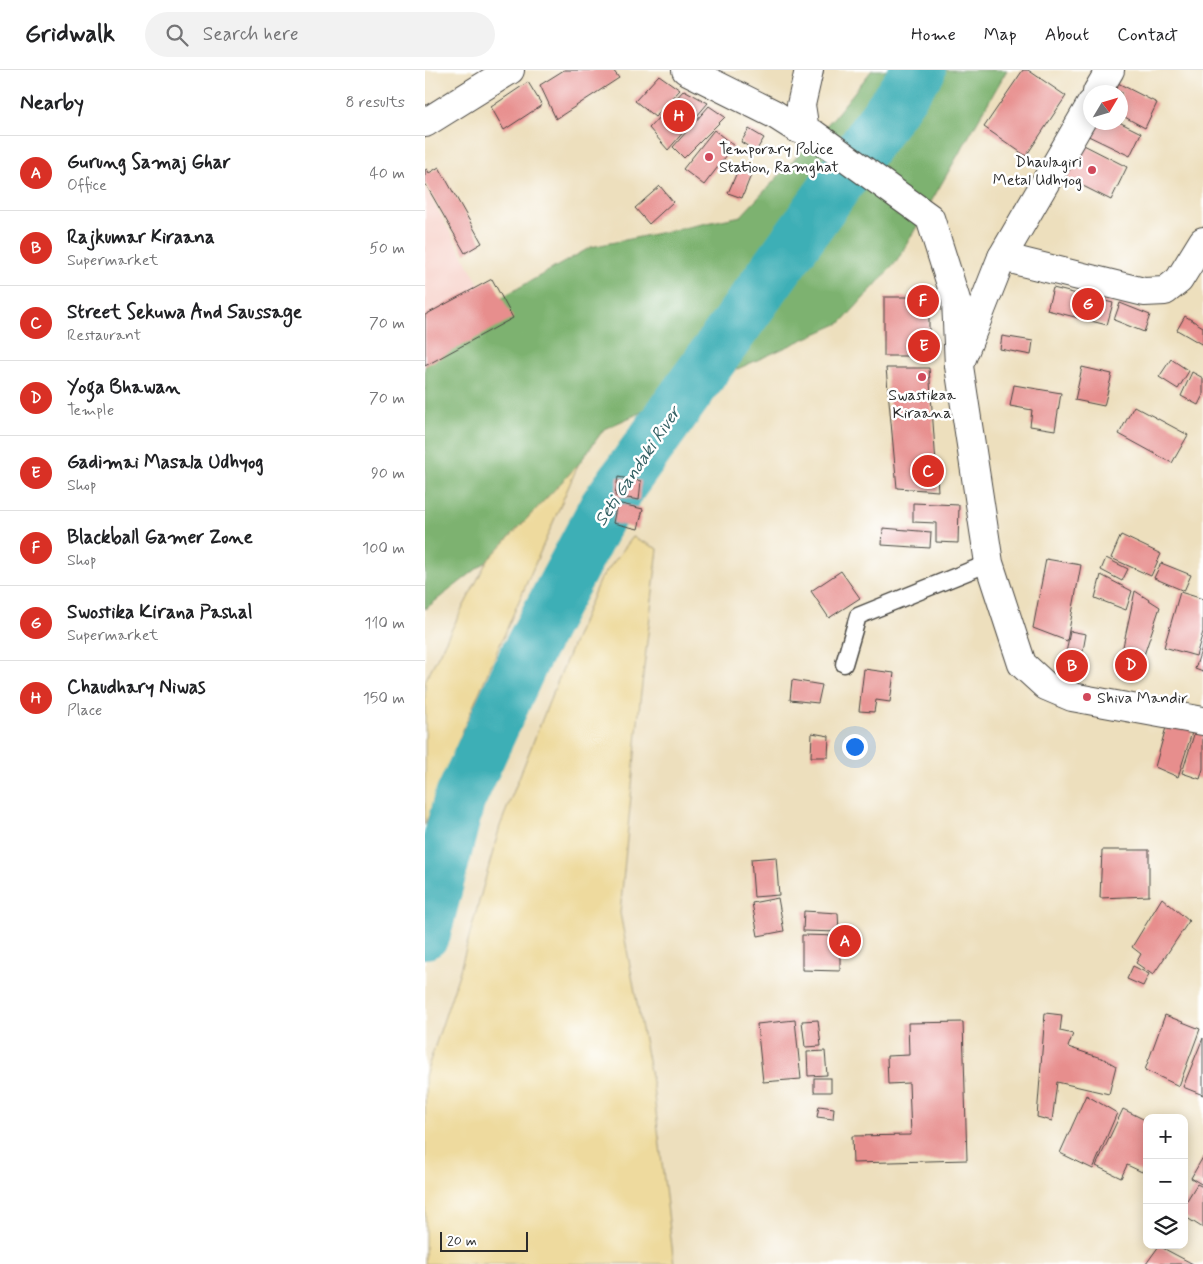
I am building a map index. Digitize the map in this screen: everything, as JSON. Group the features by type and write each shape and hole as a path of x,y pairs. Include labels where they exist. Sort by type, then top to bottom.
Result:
{"street":[{"path":"425,124 511,70"},
{"path":"686,70 774,114 796,128 810,133 931,218 956,300 959,366 989,564 1022,664 1046,686 1072,697 1203,721"},
{"path":"809,70 801,105 810,133"},
{"path":"1101,85 1110,70"},
{"path":"959,366 1002,257 1083,118"},
{"path":"1002,257 1144,292 1165,291 1179,280 1203,241"}],"lane":[{"path":"843,664 858,616 989,564"}],"shaded area":[{"path":"425,187 490,304 425,343"}],"green space":[{"path":"872,70 1007,70 897,261 842,322 604,429 578,465 487,561 425,609 425,366 490,304 591,247 741,216 835,116"}],"sand":[{"path":"578,465 462,732 425,825 425,681 487,561"},
{"path":"633,537 658,549 640,701 620,913 653,1087 674,1264 425,1264 425,1076 458,977 500,826 599,581"}],"building":[{"path":"564,70 613,70 619,78 556,119 540,85"},
{"path":"1023,70 1028,70 1066,96 1026,156 984,127"},
{"path":"659,75 680,90 655,117 635,101"},
{"path":"1108,78 1122,85 1104,85"},
{"path":"528,82 542,105 504,130 491,107"},
{"path":"1128,88 1157,103 1145,128 1128,119"},
{"path":"684,90 708,103 668,150 649,128"},
{"path":"709,106 725,117 684,158 673,147"},
{"path":"1128,126 1141,133 1130,156 1080,132 1083,129 1128,130"},
{"path":"749,129 764,138 756,151 741,142"},
{"name":"Temporary Police Station, Ramghat","path":"714,130 734,146 704,185 683,169"},
{"name":"Dhaulagiri Metal Udhyog","path":"1074,140 1127,167 1111,200 1057,173"},
{"path":"439,167 482,243 465,253 425,183 425,170 427,169 429,173"},
{"path":"738,170 751,175 742,198 728,193"},
{"path":"660,186 673,202 649,224 635,208"},
{"path":"492,279 513,318 425,366 425,315"},
{"path":"1053,288 1113,303 1107,325 1047,310"},
{"path":"884,297 929,297 929,356 884,356"},
{"path":"1120,303 1150,315 1144,332 1114,320"},
{"path":"1185,316 1203,327 1203,345 1177,330"},
{"path":"1002,336 1033,341 1031,355 1000,349"},
{"path":"1171,359 1189,371 1178,389 1159,377"},
{"path":"1082,367 1112,374 1104,406 1075,400"},
{"path":"886,368 929,368 938,491 897,488"},
{"path":"1192,372 1203,378 1203,395 1198,405 1181,396"},
{"path":"1014,385 1061,393 1055,430 1030,426 1032,410 1010,406"},
{"path":"1134,406 1188,435 1172,463 1119,434"},
{"path":"618,477 641,481 639,500 615,496"},
{"path":"617,503 643,509 638,529 613,523"},
{"path":"913,503 959,505 958,543 936,542 936,523 913,522"},
{"path":"883,528 931,532 930,548 882,545"},
{"path":"1121,535 1161,554 1151,576 1111,558"},
{"path":"1106,558 1128,569 1122,581 1101,570"},
{"path":"1046,559 1081,565 1067,641 1033,628"},
{"path":"1161,563 1191,575 1184,591 1154,578"},
{"path":"841,571 860,598 829,618 811,591"},
{"path":"1101,575 1132,591 1126,610 1095,598"},
{"path":"1135,591 1160,607 1139,670 1119,665"},
{"path":"1180,592 1203,599 1203,632 1196,656 1164,647"},
{"path":"1070,631 1086,634 1079,673 1063,670"},
{"path":"1203,644 1203,672 1195,669"},
{"path":"864,669 894,673 890,702 876,700 874,712 859,711"},
{"path":"792,680 822,685 818,703 790,700"},
{"path":"1168,720 1194,726 1178,777 1155,767"},
{"path":"1196,728 1203,730 1203,769 1200,779 1182,773"},
{"path":"812,733 829,736 828,757 811,757"},
{"path":"1102,850 1149,850 1149,896 1100,898"},
{"path":"776,857 779,895 754,897 751,859"},
{"path":"778,898 784,931 758,936 752,903"},
{"path":"1162,898 1189,921 1153,975 1136,963 1141,954 1132,947"},
{"path":"804,911 838,913 839,932 803,931"},
{"path":"802,935 840,936 840,971 802,970"},
{"path":"1133,966 1149,974 1143,986 1127,979"},
{"path":"1045,1013 1062,1015 1060,1031 1073,1034 1068,1047 1104,1059 1116,1066 1109,1094 1057,1082 1052,1121 1037,1117"},
{"path":"1165,1015 1200,1029 1179,1086 1145,1070"},
{"path":"795,1020 801,1079 763,1082 757,1024"},
{"path":"818,1020 821,1046 805,1047 802,1021"},
{"path":"963,1022 967,1160 853,1163 852,1136 911,1135 909,1083 888,1084 887,1056 909,1055 908,1023"},
{"path":"1203,1038 1203,1095 1183,1087"},
{"path":"825,1051 827,1075 808,1076 807,1052"},
{"path":"814,1078 831,1078 831,1092 814,1092"},
{"path":"1086,1095 1117,1113 1093,1169 1060,1153"},
{"path":"819,1106 834,1108 833,1119 817,1117"},
{"path":"1123,1109 1143,1119 1142,1172 1127,1165 1121,1178 1096,1166"},
{"path":"1203,1157 1203,1185 1191,1178"},
{"path":"1197,1184 1203,1187 1203,1228 1188,1219 1188,1199"},
{"path":"1157,1249 1165,1249 1193,1264 1146,1264"}],"waterway":[{"name":"Seti Gandaki River","path":"425,933 459,801 524,659 605,507 920,70"}],"place":[{"name":"Chaudhary Niwas","path":"679,116"},
{"name":"Temporary Police Station, Ramghat","path":"709,157"},
{"name":"Dhaulagiri Metal Udhyog","path":"1092,170"},
{"name":"Blackball Gamer Zone","path":"923,301"},
{"name":"Swostika Kirana Pashal","path":"1088,304"},
{"name":"Gadimai Masala Udhyog","path":"924,346"},
{"name":"Swastikaa Kiraana","path":"922,377"},
{"name":"Street Sekuwa And Saussage","path":"928,471"},
{"name":"Yoga Bhawan","path":"1131,665"},
{"name":"Rajkumar Kiraana","path":"1072,666"},
{"name":"Shiva Mandir","path":"1087,697"},
{"name":"Gurung Samaj Ghar","path":"845,941"}]}
